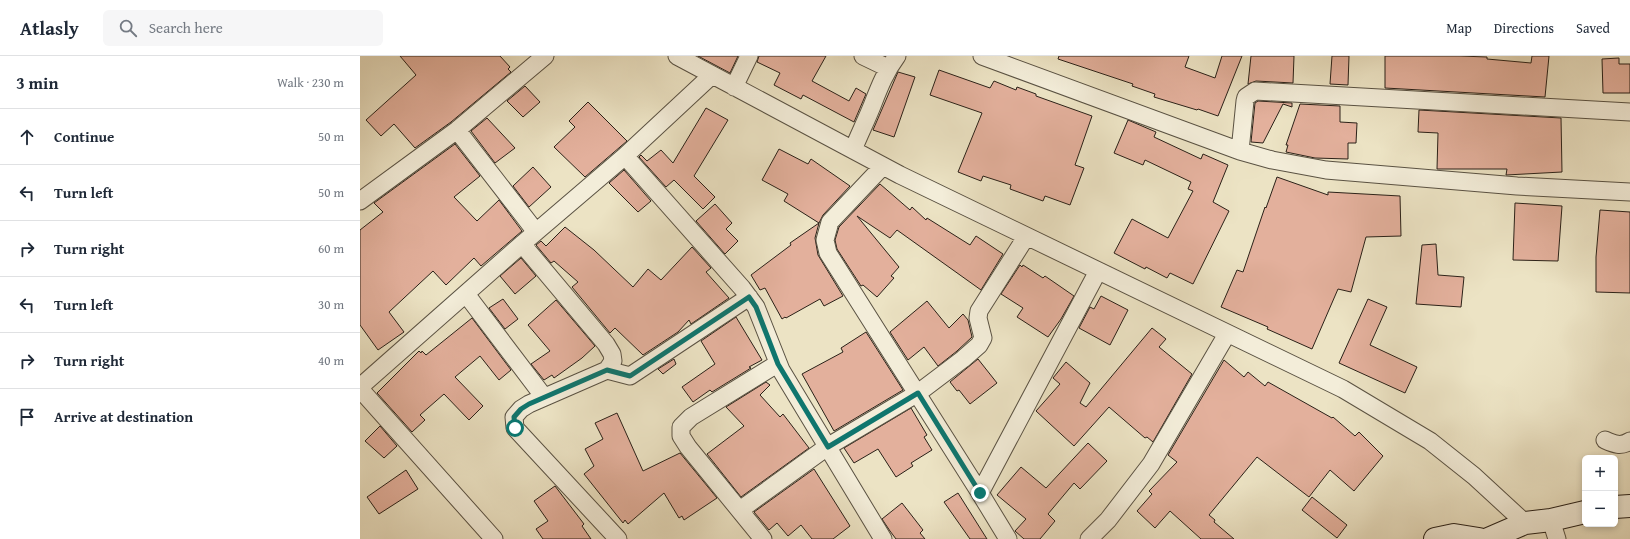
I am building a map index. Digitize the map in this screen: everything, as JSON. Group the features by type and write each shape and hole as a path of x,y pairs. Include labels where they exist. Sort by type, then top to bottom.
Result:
{"main road":[{"path":"1618,507 1630,506"},
{"path":"1488,539 1525,523 1554,530 1582,514"},
{"path":"1435,539 1454,535 1479,539"}],"street":[{"path":"360,201 457,130 545,56"},
{"path":"677,56 883,166 1343,389 1430,441 1474,476 1525,523"},
{"path":"734,87 749,56"},
{"path":"853,150 893,62 863,56"},
{"path":"982,56 1240,151 1272,160 1326,170 1517,186 1630,192"},
{"path":"494,539 362,381 466,294 625,156 712,75"},
{"path":"1240,151 1245,101 1246,97 1255,91 1630,112"},
{"path":"457,130 536,232"},
{"path":"625,156 749,297 756,307 778,364 883,539"},
{"path":"883,166 830,222 825,240 828,252 918,393 1008,539"},
{"path":"740,510 828,447 918,393 979,345 983,338 978,318 979,311 1026,236"},
{"path":"522,244 606,344 612,354 613,361 607,370 544,397 521,409 514,417 515,428 618,539"},
{"path":"980,493 1098,271"},
{"path":"466,294 544,397"},
{"path":"607,370 630,376 749,297"},
{"path":"1089,539 1117,508 1151,464 1227,334"},
{"path":"764,539 688,447 681,436 681,427 691,417 778,364"},
{"path":"1605,440 1618,445 1626,444 1630,441"}],"building":[{"path":"400,56 500,56 510,67 508,69 511,72 451,122 415,148 394,124 381,136 366,120 416,75"},
{"path":"698,56 738,56 730,73"},
{"path":"759,56 826,56 812,81 849,101 856,88 866,94 854,122 803,95 801,99 774,85 780,73 757,62"},
{"path":"1059,56 1189,56 1185,67 1215,78 1222,56 1242,56 1218,116 1154,97 1155,94 1132,86 1133,84 1058,59"},
{"path":"1251,56 1294,56 1293,83 1256,81 1248,84"},
{"path":"1332,56 1349,56 1348,85 1330,84"},
{"path":"1385,56 1487,57 1487,59 1531,63 1532,56 1549,56 1545,97 1385,88"},
{"path":"1619,58 1619,64 1630,64 1630,93 1603,93 1602,59"},
{"path":"939,70 990,88 994,81 1016,90 1017,87 1036,94 1036,96 1092,116 1075,165 1084,168 1070,205 1045,196 1043,201 1010,189 1011,185 983,176 981,181 958,172 982,113 930,95"},
{"path":"898,72 915,77 894,137 873,130"},
{"path":"525,86 540,102 523,117 507,101"},
{"path":"1258,101 1292,103 1292,107 1283,104 1263,143 1251,142 1255,103"},
{"path":"588,102 627,141 585,177 554,147 575,127 569,121"},
{"path":"1300,104 1340,106 1340,122 1357,123 1356,143 1348,143 1348,159 1315,158 1286,152 1288,145 1286,145"},
{"path":"706,108 728,120 694,176 715,197 703,209 674,180 666,187 639,157 641,155 647,161 661,150 673,163"},
{"path":"1419,110 1561,118 1562,172 1506,175 1507,169 1437,169 1438,133 1418,132"},
{"path":"487,118 515,148 495,163 471,131"},
{"path":"1128,120 1156,132 1154,137 1201,159 1203,154 1228,165 1213,202 1229,211 1193,284 1170,273 1167,278 1146,267 1145,269 1114,253 1132,219 1168,238 1193,191 1188,189 1191,182 1145,160 1143,165 1114,153"},
{"path":"455,144 480,176 454,197 477,221 499,200 522,231 481,266 474,258 446,285 433,271 389,312 404,332 378,350 360,325 360,230 383,212 374,203"},
{"path":"779,149 808,164 811,159 850,186 823,215 819,223 784,201 788,194 762,180"},
{"path":"533,167 551,187 529,207 513,186"},
{"path":"624,170 651,201 638,212 609,183"},
{"path":"1277,177 1328,195 1328,192 1400,196 1401,236 1366,237 1351,292 1338,289 1312,349 1267,329 1268,327 1221,307 1237,270 1243,272"},
{"path":"880,184 910,210 912,207 926,220 927,218 970,245 976,236 1003,254 981,290 897,230 890,238 857,216 899,267 891,276 894,278 877,297 863,285 861,286 837,249 835,240 839,227"},
{"path":"1515,203 1562,206 1558,261 1513,260"},
{"path":"715,204 732,223 726,229 738,241 725,254 696,221"},
{"path":"1600,210 1630,212 1630,293 1596,292 1596,257"},
{"path":"819,223 815,238 818,255 843,296 824,306 820,299 782,319 765,288 760,290 751,275 791,245 790,243"},
{"path":"565,227 594,250 633,287 648,269 661,280 692,247 711,268 706,272 729,298 691,324 689,320 678,332 643,355 615,328 610,333 572,287 578,282 554,261 551,263 536,245 541,241 546,246"},
{"path":"1436,244 1438,275 1464,277 1461,307 1416,304 1422,245"},
{"path":"521,258 536,276 515,294 500,276"},
{"path":"1020,265 1022,267 1023,265 1043,278 1045,276 1074,296 1061,319 1048,337 1017,317 1023,308 1001,294"},
{"path":"1101,296 1128,310 1110,345 1079,328 1090,307 1094,309"},
{"path":"503,299 518,319 505,329 489,308"},
{"path":"1368,299 1387,307 1370,345 1417,367 1405,393 1339,363"},
{"path":"556,300 595,346 582,358 554,378 552,375 544,380 531,364 550,351 528,325"},
{"path":"927,301 949,328 963,314 968,320 972,337 938,366 924,347 908,360 890,332"},
{"path":"736,317 762,360 712,392 710,390 693,402 682,387 715,364 701,341"},
{"path":"472,318 511,370 499,380 480,356 455,377 483,406 469,420 444,394 420,415 425,420 412,432 377,393 419,351 421,353 422,351 426,355"},
{"path":"1152,328 1166,339 1159,347 1192,374 1153,442 1147,437 1145,438 1109,407 1074,446 1036,411 1060,384 1053,378 1066,362 1090,383 1080,403 1086,407"},
{"path":"866,332 903,390 834,431 802,374 843,352 841,348"},
{"path":"674,359 676,364 663,374 658,369"},
{"path":"978,359 997,383 970,404 959,390 957,391 950,382"},
{"path":"1224,360 1244,377 1248,372 1265,386 1268,382 1332,418 1333,417 1355,436 1359,432 1383,456 1354,491 1330,470 1309,497 1257,457 1209,515 1215,520 1214,522 1234,539 1201,539 1170,511 1155,528 1137,511 1152,494 1149,491 1177,462 1168,455"},
{"path":"766,382 770,385 760,395 780,417 783,414 809,448 741,497 707,454 744,426 726,407"},
{"path":"911,408 927,435 924,437 932,450 911,463 913,466 896,477 878,449 854,463 844,448"},
{"path":"617,413 643,471 680,453 717,498 684,520 682,516 679,518 664,493 628,524 625,520 623,523 584,474 594,466 585,449 603,439 595,423"},
{"path":"380,426 397,446 384,458 365,441"},
{"path":"1088,443 1107,461 1080,489 1074,483 1048,514 1055,521 1040,539 1024,539 1015,531 1026,519 997,495 1021,467 1046,488"},
{"path":"814,469 850,526 833,539 812,539 801,525 788,536 777,523 769,530 754,512"},
{"path":"406,470 418,489 379,514 367,497"},
{"path":"555,486 584,524 582,526 591,539 543,539 536,529 548,521 534,501"},
{"path":"958,493 987,539 970,539 944,502"},
{"path":"1312,497 1347,525 1337,538 1302,510"},
{"path":"902,503 923,530 920,533 925,539 896,539 882,519"}],"route":[{"path":"515,428 514,417 521,409 529,404 607,370 630,376 749,297 756,307 781,370 828,447 918,393 980,493"}]}
